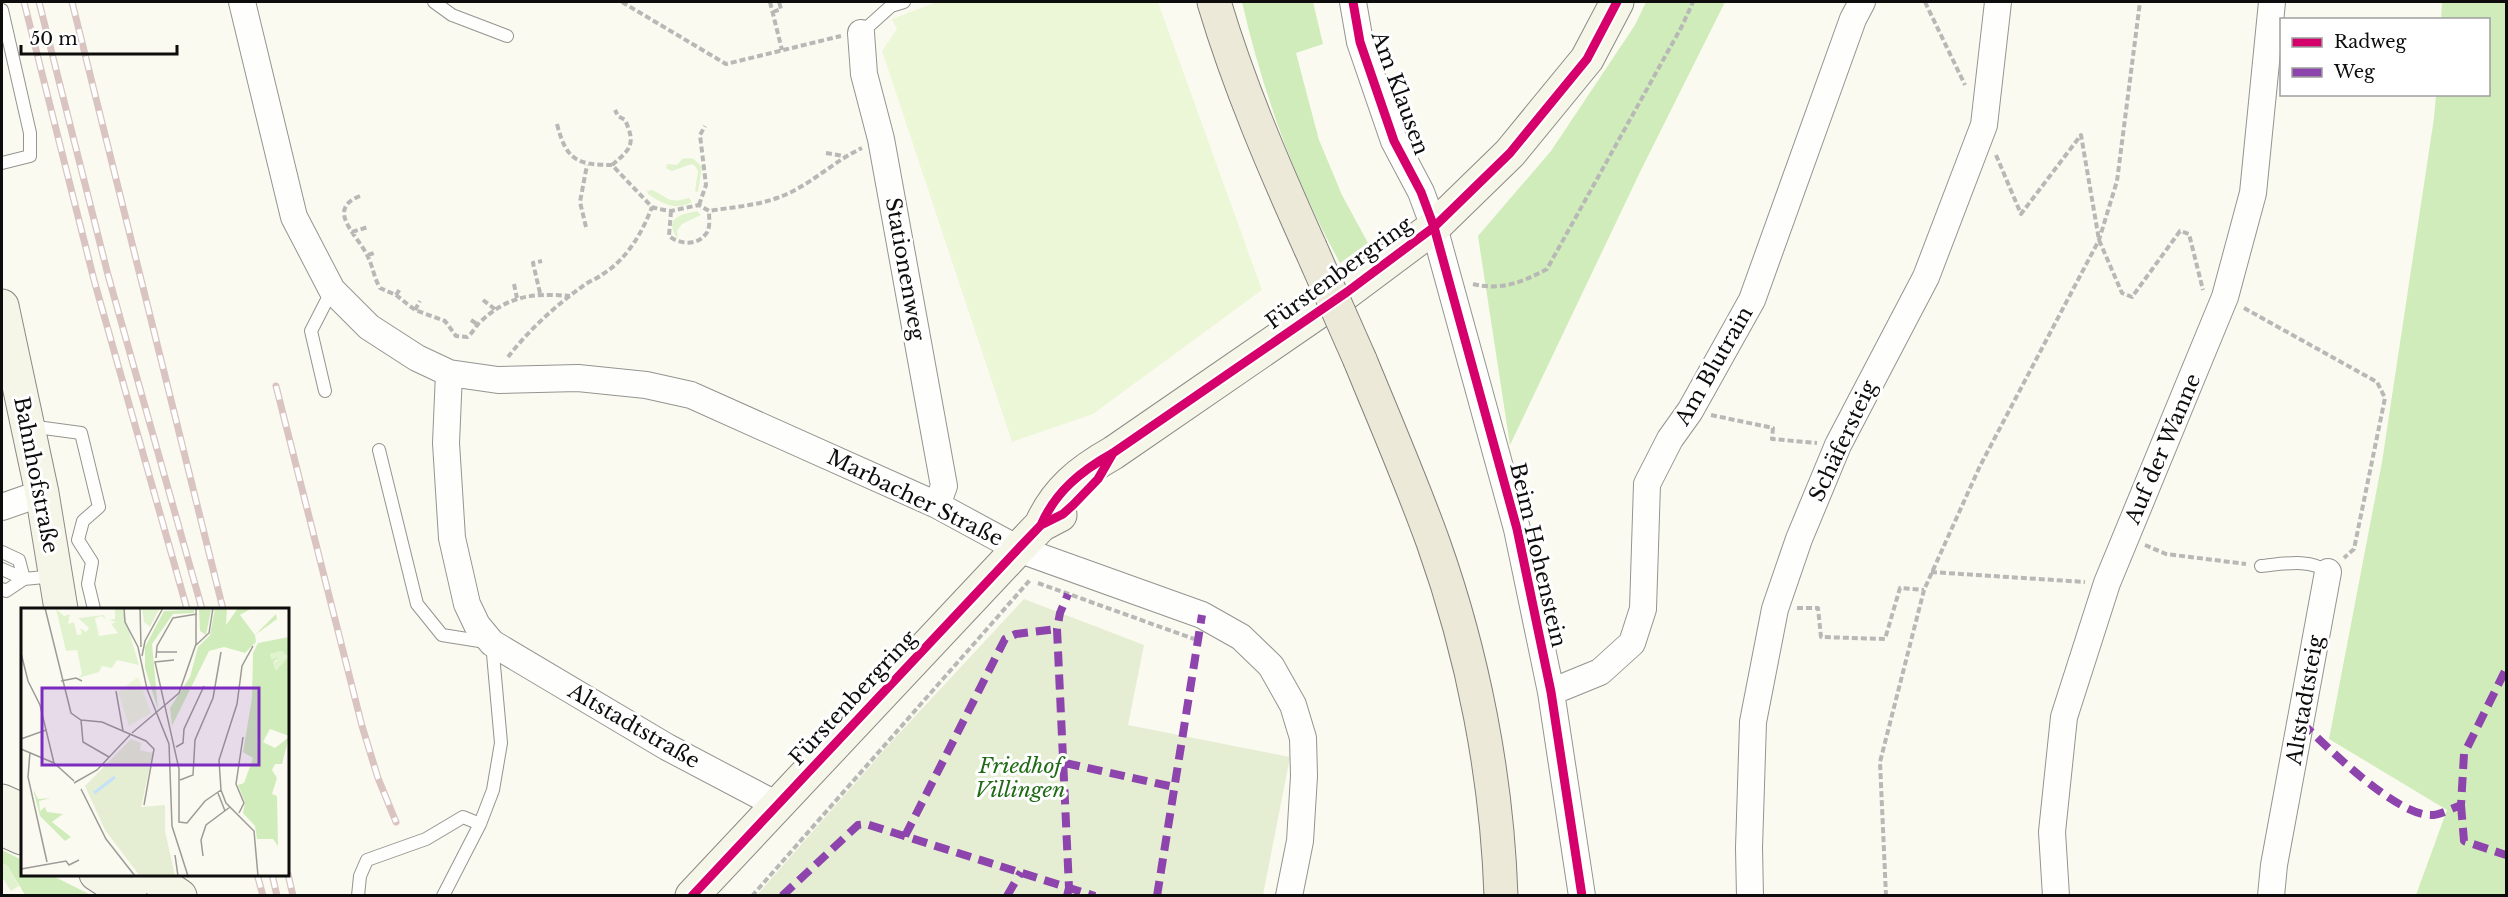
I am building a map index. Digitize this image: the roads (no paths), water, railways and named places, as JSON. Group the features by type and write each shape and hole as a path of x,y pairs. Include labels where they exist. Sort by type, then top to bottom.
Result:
{"main road":[{"path":"1214,2 1238,78 1260,134 1359,360 1434,544 1466,656 1488,770 1501,896"}],"street":[{"name":"Marbacher Straße","path":"242,2 294,217 332,290 369,327 417,358 449,373 498,380 578,378 646,385 691,395 937,505 1018,549 1202,615 1241,638 1271,666 1293,705 1303,738 1304,776 1300,841 1289,896"},
{"name":"Am Klausen","path":"1353,2 1360,42 1394,141 1421,192 1434,227"},
{"name":"Fürstenbergring","path":"692,896 1041,525 1063,514 1098,479 1113,453 1347,292 1434,227 1510,153 1580,68 1617,2"},
{"name":"Am Blutrain","path":"1551,692 1600,672 1632,643 1643,609 1647,484 1670,439 1690,411 1752,300 1853,19 1862,2"},
{"name":"Schäfersteig","path":"1750,896 1749,848 1753,722 1775,609 1799,538 1838,445 1926,277 1984,125 1998,2"},
{"name":"Auf der Wanne","path":"2056,896 2052,832 2064,717 2107,583 2224,303 2253,194 2272,2"},
{"name":"Stationenweg","path":"861,33 864,74 881,139 944,486 937,505"},
{"name":"Beim Hohenstein","path":"1434,227 1517,529 1551,692 1582,896"},
{"name":"Bahnhofstraße","path":"2,306 42,493 64,542 40,577 60,608"},
{"name":"Altstadtstraße","path":"449,373 446,444 452,538 467,604 477,625 492,643 667,747 777,805"},
{"path":"2,507 42,493"},
{"name":"Altstadtsteig","path":"2271,896 2274,865 2328,572"},
{"path":"2,801 21,810"},
{"path":"2,829 21,838"},
{"path":"99,876 130,896"},
{"path":"151,876 180,896"}],"lane":[{"path":"434,2 452,15 507,36"},
{"path":"861,33 891,6 904,2"},
{"path":"2,10 30,133 30,156 2,163"},
{"path":"325,391 311,332 332,290"},
{"path":"28,426 81,433 99,507 64,542 92,562 88,584 94,608"},
{"path":"379,450 417,604 442,635 492,643 501,743 493,790 480,824 443,896"},
{"path":"2,552 19,560 40,577"},
{"path":"2261,566 2296,563 2319,565 2328,572"},
{"path":"2,568 40,577"},
{"path":"2,589 6,591 40,577"},
{"path":"358,896 360,876 367,860 426,839 464,817 480,824"}],"railway":[{"path":"24,2 94,280 187,608"},
{"path":"39,2 108,275 202,608"},
{"path":"72,2 223,608"},
{"path":"276,386 362,726 378,778 396,822"},
{"path":"258,876 263,896"},
{"path":"272,876 277,896"},
{"path":"288,876 293,896"}],"park label":[{"name":"Friedhof Villingen","path":"1020,778"}]}
